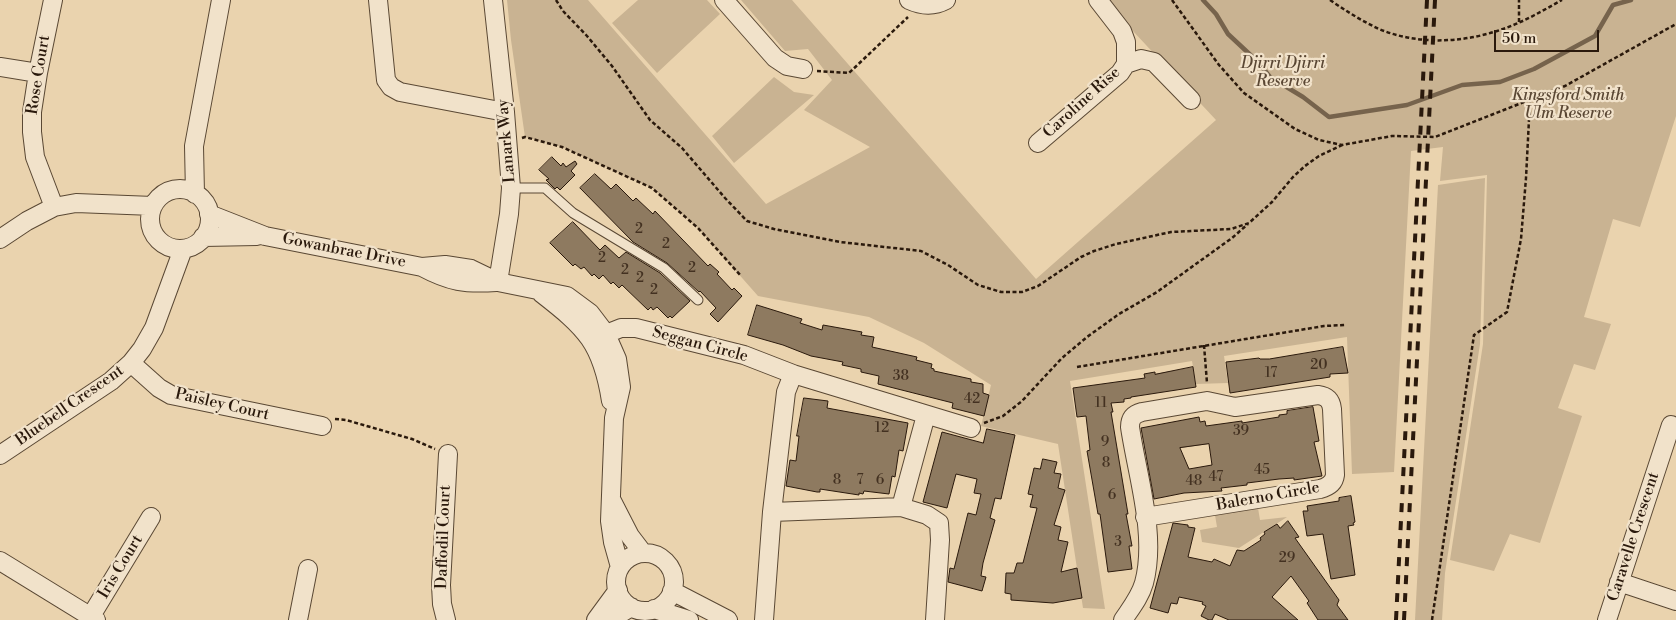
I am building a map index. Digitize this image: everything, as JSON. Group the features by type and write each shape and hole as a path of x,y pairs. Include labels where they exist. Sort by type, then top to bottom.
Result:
{"street":[{"name":"Rose Court","path":"53,0 38,74 32,112 32,132 35,157 54,207"},
{"path":"195,194 194,146 221,0"},
{"path":"378,0 386,80 391,87 400,92 505,112"},
{"name":"Lanark Way","path":"493,0 511,188 509,214 498,282"},
{"path":"724,0 775,58 787,66 803,69"},
{"path":"915,2 931,6 946,0"},
{"path":"1098,0 1122,31 1126,42 1126,64 1141,59 1154,62 1191,100"},
{"name":"Caroline Rise","path":"1038,142 1120,72 1126,64"},
{"path":"0,67 38,74"},
{"path":"174,190 194,146"},
{"path":"174,190 188,191 195,194 201,199 209,214 210,222 203,238 194,245 183,249 164,245 154,235 152,214 162,196 174,190"},
{"path":"0,239 27,220 54,207 76,202 114,204 152,214"},
{"name":"Gowanbrae Drive","path":"209,214 265,236 422,266 445,265 471,270 498,282 567,296 590,313 606,334 617,359 621,387 614,418 610,521 613,542 620,567"},
{"name":"Gowanbrae Drive","path":"203,238 265,236"},
{"name":"Bluebell Crescent","path":"163,300 166,272 164,245"},
{"name":"Bluebell Crescent","path":"0,455 110,381 131,363 142,349 154,328 183,249"},
{"name":"Gowanbrae Drive","path":"537,291 580,325 591,339 601,358 608,378 614,418"},
{"name":"Seggan Circle","path":"606,334 621,328 636,328 744,356 793,374 972,428"},
{"name":"Paisley Court","path":"131,363 159,388 170,395 322,426"},
{"path":"764,620 772,512 786,392 793,374"},
{"name":"Balerno Circle","path":"1123,620 1139,596 1146,574 1148,553 1145,517 1130,423 1134,416 1142,412 1208,401 1235,408 1318,395 1330,402 1332,409 1334,481 1327,487 1145,517"},
{"path":"901,508 926,414"},
{"name":"Caravelle Crescent","path":"1607,620 1671,425"},
{"name":"Daffodil Court","path":"446,620 442,604 441,585 448,454"},
{"name":"Gowanbrae Drive","path":"611,499 630,536 643,553"},
{"path":"772,512 901,508 927,515 938,523 940,540 935,620"},
{"name":"Iris Court","path":"94,618 151,518"},
{"path":"654,609 668,599 674,583 673,575 665,561 651,553 634,555 620,567 617,582 621,597 631,607 638,610 654,609 689,620"},
{"path":"0,561 94,618"},
{"path":"298,620 308,569"},
{"path":"1619,582 1676,601"},
{"path":"596,620 618,590"},
{"path":"672,591 728,620"},
{"path":"610,620 631,607"}],"lane":[{"path":"511,188 545,188 573,213 664,268 698,300"}],"path":[{"path":"556,0 612,66 650,120 682,148 747,221 759,225 840,242 921,251 948,265 978,285 1010,293 1022,292 1038,286 1081,257 1116,244 1171,232 1231,229 1249,223"},
{"path":"1172,0 1219,65 1244,93 1295,129 1320,140 1342,145"},
{"path":"1330,0 1381,30 1439,41 1469,39 1501,30 1562,0"},
{"path":"1519,0 1519,22"},
{"path":"803,69 849,73 915,2"},
{"path":"972,428 1003,416 1022,401 1062,358 1087,337 1119,314 1157,292 1232,238 1272,202 1293,177 1318,156 1342,145 1392,136 1435,138 1573,82 1676,24"},
{"path":"1432,620 1474,334 1507,312 1521,239 1530,100"},
{"path":"507,140 525,137 562,147 652,188 698,228 741,276"},
{"path":"1078,367 1324,326 1345,325"},
{"path":"1204,345 1207,383"},
{"path":"322,426 331,419 346,420 412,439 448,454"}],"green space":[{"path":"507,0 588,0 766,204 870,147 804,110 832,80 808,49 785,51 741,0 792,0 1036,279 1216,120 1118,15 1108,0 1676,0 1676,116 1640,227 1613,219 1584,317 1611,324 1595,370 1574,364 1558,408 1582,416 1540,543 1510,534 1494,571 1450,560 1483,344 1487,175 1440,181 1443,147 1411,151 1394,472 1352,474 1347,337 1224,356 1228,383 1196,384 1192,361 1070,381 1105,609 1083,608 1058,444 981,426 991,385 924,343 869,317 758,296 698,228 652,188 562,147 525,137"},
{"path":"638,0 707,0 720,14 657,73 612,23"},
{"path":"774,77 794,92 814,95 734,163 712,136"},
{"path":"1485,178 1480,344 1445,573 1442,620 1415,620 1438,185"},
{"path":"1258,508 1260,520 1287,517 1239,548 1202,542 1200,530 1217,527 1215,515"}],"building":[{"path":"552,157 561,166 563,163 566,167 575,161 577,164 571,171 575,175 560,190 557,187 555,189 546,180 549,179 539,170"},
{"path":"595,174 611,189 616,184 633,201 636,198 653,214 655,211 708,266 710,264 719,272 717,274 732,290 734,288 742,296 718,322 710,314 716,308 700,291 667,263 633,242 580,188"},
{"path":"573,222 600,250 605,245 619,258 626,252 660,273 690,301 672,318 670,316 668,318 657,307 653,310 651,307 648,310 622,285 619,288 613,282 611,284 603,275 599,279 594,274 592,276 584,267 581,269 575,264 573,266 550,243"},
{"path":"757,305 802,319 800,323 822,330 823,325 862,332 861,335 874,337 872,347 917,357 916,360 932,364 931,368 934,371 971,379 971,382 983,384 983,393 989,395 984,416 952,408 953,403 878,384 879,376 861,372 861,369 842,365 843,362 811,356 783,345 748,335"},
{"path":"1343,347 1348,373 1330,374 1330,377 1230,393 1226,362 1259,358 1269,359"},
{"path":"1193,367 1196,387 1131,397 1124,399 1124,402 1111,403 1128,514 1126,514 1132,546 1129,546 1132,569 1108,572 1100,514 1098,514 1087,451 1090,450 1086,416 1077,417 1073,388 1145,378 1144,374 1155,372 1155,374"},
{"path":"804,398 828,401 827,408 908,423 903,451 899,450 895,477 892,476 889,494 864,491 863,494 859,493 859,495 820,489 820,492 817,492 786,486 790,460 796,461 799,436 797,436"},
{"path":"1313,407 1319,441 1314,442 1322,476 1247,483 1247,485 1221,488 1222,491 1184,493 1154,499 1141,428 1199,417 1200,422 1205,421 1206,426 1242,421 1242,423 1279,417 1279,415 1287,414 1287,411","holes":["1209,444 1212,465 1189,469 1180,448"]},
{"path":"987,429 1015,435 1001,499 995,498 990,518 995,520 983,563 981,576 986,577 982,591 948,582 950,568 954,569 968,513 976,515 981,494 974,493 977,479 956,474 947,508 923,502 942,432 983,443"},
{"path":"1043,459 1057,462 1054,473 1061,474 1058,488 1065,490 1054,525 1061,527 1058,540 1068,542 1061,572 1077,568 1082,598 1053,603 1011,600 1011,594 1005,593 1006,573 1014,573 1017,563 1023,563 1037,508 1030,507 1033,495 1028,494 1034,468 1040,469"},
{"path":"1351,496 1355,522 1353,523 1354,525 1348,526 1355,575 1331,579 1323,534 1307,536 1303,511 1308,511 1307,506 1339,501 1339,498"},
{"path":"1288,521 1299,537 1295,538 1339,600 1337,605 1348,620 1318,620 1307,603 1309,601 1291,576 1272,597 1298,620 1229,620 1215,614 1212,620 1209,620 1201,616 1206,606 1202,604 1203,602 1179,597 1177,604 1171,603 1168,613 1150,608 1173,523 1195,528 1188,557 1212,562 1214,559 1230,566 1237,550 1244,551 1261,540 1260,538 1265,534 1264,532 1277,524 1280,528"}],"waterway":[{"path":"1203,0 1216,14 1228,34 1258,62 1270,77 1303,97 1329,117 1407,105 1462,85 1500,82 1534,69 1595,36 1613,5 1631,0"}],"railway":[{"path":"1396,620 1427,0"},
{"path":"1404,620 1435,0"}],"park label":[{"name":"Djirri Djirri Reserve","path":"1283,73"},
{"name":"Kingsford Smith Ulm Reserve","path":"1568,105"}]}
